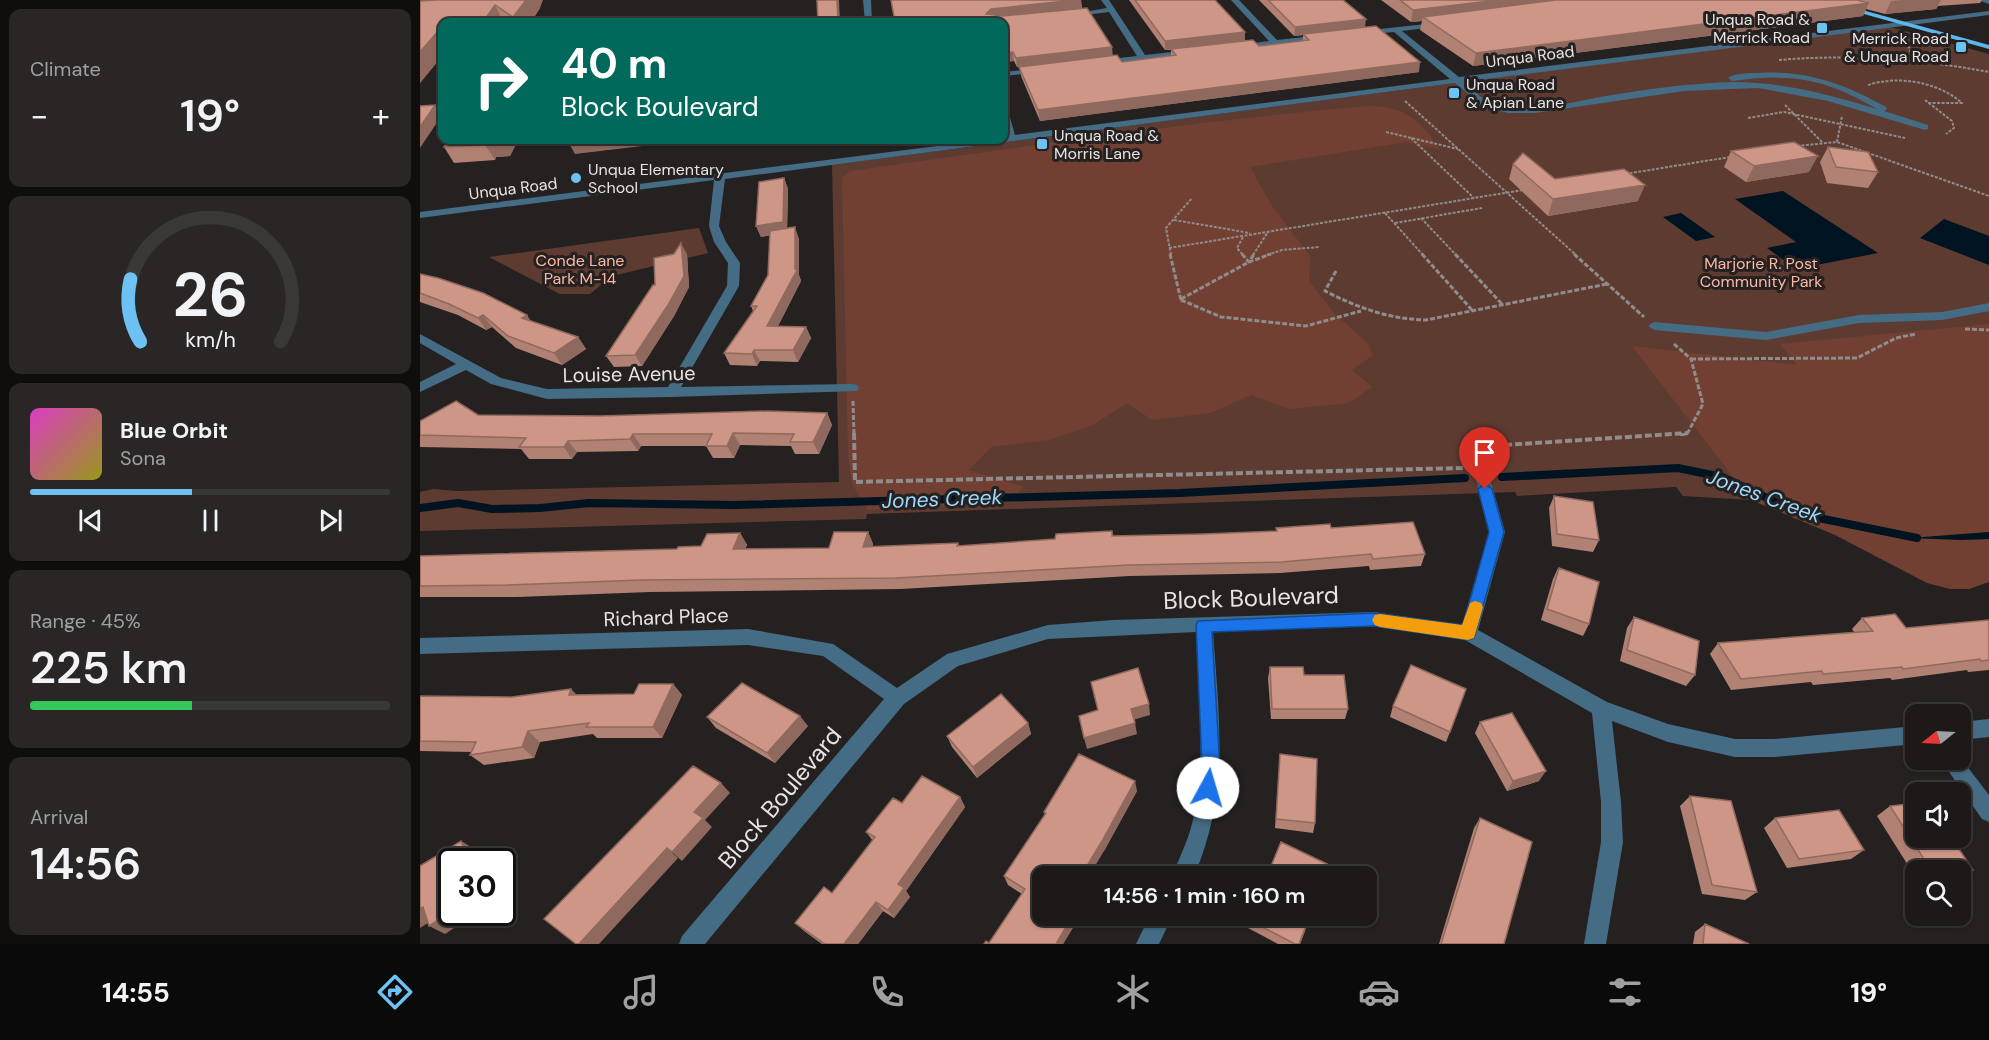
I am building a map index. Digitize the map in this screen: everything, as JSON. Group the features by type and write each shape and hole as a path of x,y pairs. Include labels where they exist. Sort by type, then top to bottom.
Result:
{"main road":[{"path":"1818,0 1900,27 1989,47"}],"street":[{"path":"867,0 869,18"},
{"path":"1105,0 1143,58"},
{"path":"1235,0 1275,43"},
{"path":"1982,0 1989,2"},
{"path":"1064,15 1112,10"},
{"name":"Unqua Road","path":"1008,139 1458,80 1900,27 1989,13"},
{"path":"1352,34 1451,22"},
{"path":"1395,29 1487,105 1508,110 1535,110 1698,87 1736,85 1768,88 1843,102 1925,127"},
{"path":"1231,48 1330,36"},
{"path":"1096,63 1198,51"},
{"path":"1008,73 1050,68"},
{"path":"1698,87 1721,80 1757,75 1799,75 1851,90 1905,121"},
{"path":"1757,75 1768,88"},
{"path":"1833,100 1853,98 1851,90"},
{"name":"Unqua Road","path":"420,215 966,144"},
{"path":"671,393 733,286 734,264 720,242 714,226 720,176"},
{"path":"1654,326 1766,336 1859,319 1942,316 1989,307"},
{"name":"Louise Avenue","path":"420,338 496,381 546,394 852,388"},
{"path":"420,388 465,365"},
{"path":"1468,633 1497,532 1480,468"},
{"name":"Block Boulevard","path":"690,944 897,698 953,660 1048,632 1113,627 1374,619 1468,633 1601,708 1668,733 1735,748 1775,748 1905,736"},
{"path":"1187,866 1200,829 1211,768 1204,625"},
{"name":"Richard Place","path":"420,646 748,637 827,649 897,698"},
{"path":"1595,944 1612,842 1611,802 1601,708"},
{"path":"1971,730 1989,728"},
{"path":"1958,770 1989,812"},
{"path":"1147,944 1156,926"}],"path":[{"path":"1900,27 1907,39 1914,61"},
{"path":"1778,60 1826,56 1914,61 1989,72"},
{"path":"1868,84 1927,84 1945,89 1962,103 1927,102 1952,121 1954,128 1946,134"},
{"path":"1768,88 1822,142"},
{"path":"1392,89 1691,359 1703,404 1686,434 1505,445"},
{"path":"1837,142 1843,102"},
{"path":"1748,118 1784,112 1908,138"},
{"path":"1386,132 1459,149"},
{"path":"1411,138 1474,198"},
{"path":"1788,148 1822,142 1837,142 1989,196"},
{"path":"1624,174 1741,155"},
{"path":"1168,248 1531,189"},
{"path":"1181,300 1168,248 1166,228 1192,198"},
{"path":"1395,223 1482,208"},
{"path":"1385,213 1473,311"},
{"path":"1421,218 1502,305"},
{"path":"1174,220 1255,234"},
{"path":"1249,261 1268,232"},
{"path":"1243,236 1237,248 1249,261"},
{"path":"1181,300 1249,261 1282,250 1319,247"},
{"path":"1336,271 1326,291 1362,311 1408,320 1426,320 1608,284"},
{"path":"1181,300 1221,317 1306,326 1362,311"},
{"path":"1956,328 1989,330"},
{"path":"1691,359 1857,358 1896,338 1925,332"},
{"path":"852,388 855,482 1480,468"}],"green space":[{"name":"Marjorie R. Post Community Park","path":"1887,26 1989,54 1989,545 1933,552 1751,500 1683,496 1676,487 1517,496 1515,492 867,514 866,519 420,531 420,492 433,489 457,491 839,482 832,165 991,144 1008,144 1008,142"},
{"name":"Conde Lane Park M-14","path":"699,228 708,253 612,276 590,294 560,294 489,257"}],"shaded area":[{"path":"1367,106 1392,109 1410,116 1418,122 1440,150 1407,142 1250,167 1272,206 1310,256 1309,281 1333,312 1368,344 1373,355 1352,370 1372,387 1349,403 1290,409 1251,395 1210,413 1152,420 1127,403 1093,425 1049,440 991,447 969,470 1024,487 1007,502 868,510 852,484 848,452 842,178 850,171 1173,127"},
{"path":"1989,324 1989,532 1917,538 1989,539 1989,582 1969,589 1950,589 1927,583 1835,535 1751,500 1632,346 1797,365 1780,344"}],"water":[{"path":"1783,191 1878,253 1796,269 1767,248 1796,242 1735,199"},
{"path":"1681,213 1715,237 1696,241 1663,217"},
{"path":"1944,219 1989,236 1989,265 1920,238"},
{"path":"1989,532 1989,539 1910,538"}],"building":[{"path":"526,0 513,17 495,5 486,18 438,18 438,31 420,52 420,1"},
{"path":"817,0 837,0 838,18 818,18"},
{"path":"891,0 1076,0 991,9 986,14 1003,16 1087,8 1112,47 1016,58 1013,52 1008,53 1008,18 894,18"},
{"path":"1135,0 1215,0 1245,32 1165,41"},
{"path":"1268,0 1343,0 1366,19 1295,27"},
{"path":"1400,0 1499,0 1413,10"},
{"path":"1556,0 1857,0 1869,3 1476,53 1423,17"},
{"path":"1376,26 1420,62 1038,110 1019,67 1117,55 1122,62 1176,55 1171,49 1253,40 1259,46 1309,40 1303,34"},
{"path":"435,105 420,127 420,106"},
{"path":"1794,142 1818,156 1754,166 1731,151"},
{"path":"446,144 486,144 485,145 444,147"},
{"path":"1828,147 1868,152 1878,172 1836,167"},
{"path":"1523,153 1555,179 1624,169 1645,185 1553,199 1513,164"},
{"path":"784,178 783,222 756,226 759,182"},
{"path":"795,227 795,269 797,270 767,326 806,327 793,350 754,350 752,354 724,353 757,306 751,306 768,275 770,231"},
{"path":"681,243 684,276 635,355 606,356 655,285 654,258 674,254"},
{"path":"420,274 483,293 527,315 522,318 578,337 554,353 508,336 483,315 478,318 420,293"},
{"path":"456,401 478,415 600,416 767,411 827,413 813,442 790,442 794,434 733,433 727,446 706,446 712,434 633,434 630,439 568,441 564,447 519,447 526,438 420,435 420,421"},
{"path":"1554,496 1593,502 1599,540 1557,534"},
{"path":"1413,522 1425,554 1373,559 1371,554 1282,562 1129,565 896,578 641,580 420,586 420,556 677,549 678,547 701,546 707,534 740,533 733,549 829,548 834,532 868,532 863,547 958,543 957,546 1055,539 1056,534 1112,531 1112,536 1204,534 1277,531 1276,528 1330,524 1331,528"},
{"path":"1559,568 1599,582 1589,624 1547,609"},
{"path":"1895,614 1906,628 1989,620 1989,660 1981,661 1980,659 1903,669 1902,667 1823,674 1822,671 1741,679 1718,643 1873,631 1862,618"},
{"path":"1634,617 1699,641 1695,675 1627,650"},
{"path":"1411,665 1466,689 1450,732 1393,706"},
{"path":"1270,667 1303,667 1304,675 1344,675 1348,709 1272,709"},
{"path":"1138,668 1149,704 1131,709 1135,723 1084,738 1079,716 1098,710 1091,682"},
{"path":"742,683 800,716 767,753 707,717"},
{"path":"639,684 673,684 653,727 586,727 589,723 528,731 522,747 470,755 476,742 420,741 421,696 512,697 571,689 569,695 634,694"},
{"path":"1001,694 1028,723 973,767 947,736"},
{"path":"1512,713 1546,771 1513,781 1480,722"},
{"path":"1079,754 1135,781 1087,866 1032,866 1032,926 1067,926 1056,944 984,944 986,941 989,943 1025,889 1004,876 1046,813 1044,812"},
{"path":"1280,754 1317,759 1315,823 1276,819"},
{"path":"693,766 721,783 694,812 703,818 672,852 667,848 579,944 544,919"},
{"path":"922,776 960,797 898,884 904,888 888,910 876,902 844,944 825,944 795,923 824,887 832,893 875,837 866,832 893,798 902,803"},
{"path":"1690,796 1731,801 1757,892 1712,885"},
{"path":"1905,804 1905,829 1890,806"},
{"path":"1839,810 1864,850 1799,859 1775,818"},
{"path":"1480,818 1532,842 1504,944 1441,944"},
{"path":"461,841 463,848 450,848"},
{"path":"1281,842 1329,865 1329,866 1271,866"},
{"path":"1917,848 1958,848 1966,860 1925,860"},
{"path":"438,855 438,920 429,926 423,907 420,909 420,866"},
{"path":"1705,924 1749,944 1703,944"},
{"path":"1260,926 1306,926 1299,944"}],"waterway":[{"name":"Jones Creek","path":"1502,477 1678,468 1722,477 1804,515 1917,538"},
{"name":"Jones Creek","path":"420,508 458,503 492,509 540,508 589,503 734,505 1180,493 1465,478"}],"slow traffic":[{"path":"1380,620 1468,633 1475,607"}],"place":[{"name":"Unqua Road & Merrick Road","path":"1822,28"},
{"name":"Merrick Road & Unqua Road","path":"1961,47"},
{"name":"Unqua Road & Apian Lane","path":"1454,93"},
{"name":"Unqua Road & Morris Lane","path":"1042,144"},
{"name":"Unqua Elementary School","path":"576,178"}],"route":[{"path":"1208,788 1211,768 1204,625 1374,619 1468,633 1497,532 1485,489"}]}
